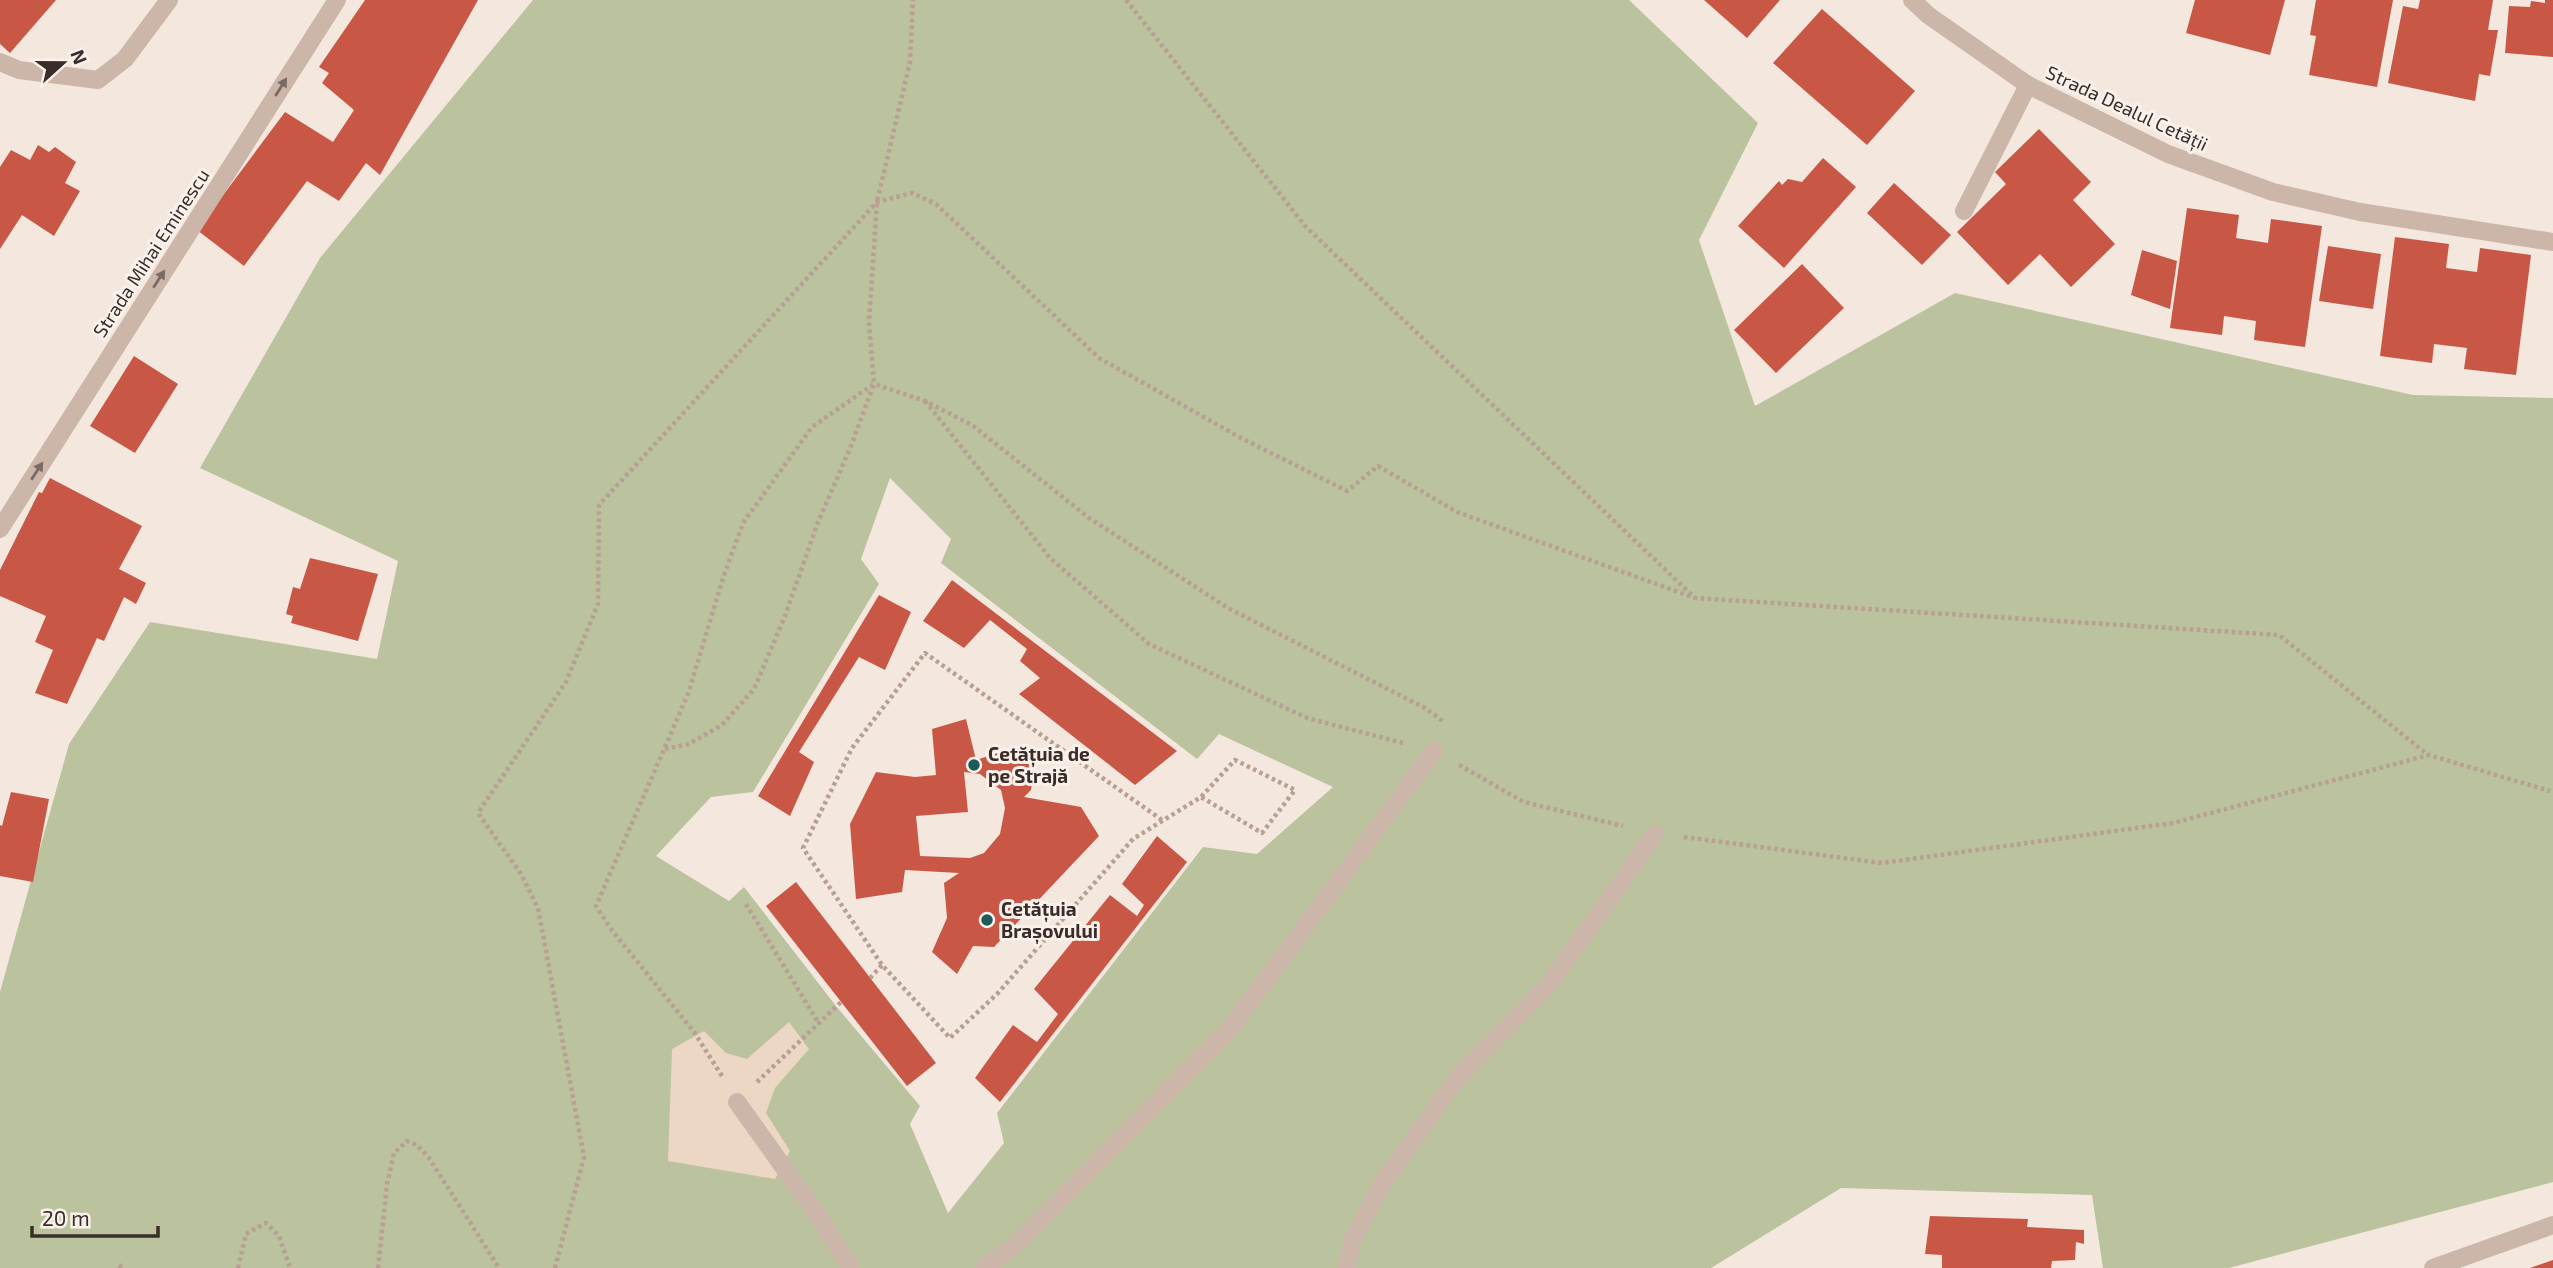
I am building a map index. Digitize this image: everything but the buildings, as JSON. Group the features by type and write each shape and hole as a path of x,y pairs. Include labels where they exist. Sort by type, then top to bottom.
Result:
{"street":[{"path":"0,62 19,71 98,79 125,59 169,0"},
{"name":"Strada Mihai Eminescu","path":"0,528 337,0"},
{"name":"Strada Dealul Cetății","path":"1912,0 1928,15 2028,85 2168,154 2273,192 2360,212 2553,242"},
{"path":"1964,211 2028,85"},
{"path":"984,1268 1012,1248 1228,1030 1434,751"},
{"path":"1347,1268 1352,1241 1383,1182 1458,1077 1550,983 1655,834"},
{"path":"737,1102 814,1210 851,1268"},
{"path":"2433,1268 2553,1225"}],"path":[{"path":"664,749 689,744 722,725 754,689 874,384 869,323 877,202 910,62 912,0"},
{"path":"1126,0 1306,227 1695,598"},
{"path":"555,1268 584,1157 538,908 521,874 478,813 566,682 598,604 599,505 877,202 912,193 936,204 1100,358 1241,438 1347,491 1378,466 1457,512 1695,598 2279,635 2429,755 2550,792"},
{"path":"874,384 925,401 972,425 1089,517 1228,608 1425,708 1446,723 1434,751"},
{"path":"841,1002 737,1102 694,1032 611,929 596,906 688,694 724,575 743,523 812,427 874,384"},
{"path":"925,401 1050,558 1149,644 1307,718 1434,751 1524,802 1655,834 1882,863 2173,823 2429,755"},
{"path":"1162,820 925,653 852,748 803,848 882,965 950,1038 998,993 1133,839 1201,797 1235,760 1295,790 1262,833 1201,797"},
{"path":"746,904 818,1022"},
{"path":"870,978 882,965"},
{"path":"378,1268 387,1184 394,1153 407,1141 417,1145 429,1158 499,1268"},
{"path":"238,1268 246,1234 266,1223 279,1236 290,1268"}],"green space":[{"path":"533,0 1629,0 1758,123 1699,240 1755,406 1955,293 2413,395 2553,398 2553,1182 2229,1268 2103,1268 2092,1195 1841,1188 1711,1268 0,1268 0,992 69,744 150,622 377,659 398,561 200,468 320,258","holes":["890,478 951,539 941,563 1197,759 1219,734 1333,787 1257,854 1203,847 997,1113 1004,1143 948,1213 910,1124 920,1106 836,1006 744,887 729,901 656,856 711,797 753,792 879,584 861,559"]}],"shaded area":[{"path":"789,1022 809,1049 775,1088 766,1113 790,1151 775,1179 668,1161 672,1049 704,1031 726,1053 747,1059"}],"place":[{"name":"Cetățuia de pe Strajă","path":"974,765"},
{"name":"Cetățuia Brașovului","path":"987,920"}]}
